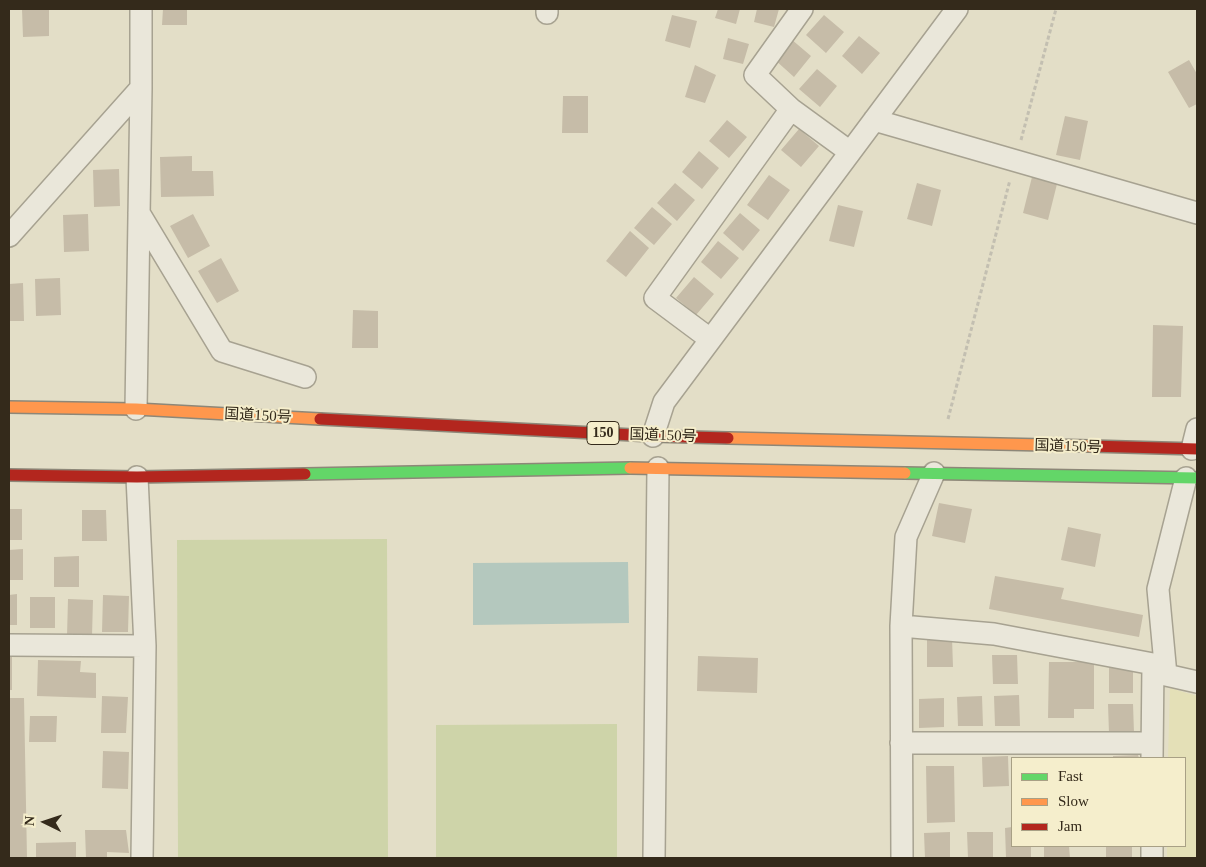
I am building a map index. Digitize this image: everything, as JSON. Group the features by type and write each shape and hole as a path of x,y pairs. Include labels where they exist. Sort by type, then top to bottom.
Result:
{"highway":[{"name":"国道150号","path":"9,407 136,409 653,436 942,444 1195,443"},
{"name":"国道150号","path":"9,475 137,477 658,468 1192,478"}],"street":[{"path":"136,409 142,88 141,9"},
{"path":"802,9 755,75 791,109 850,152"},
{"path":"653,436 664,402 957,9"},
{"path":"9,236 142,88"},
{"path":"710,339 655,298 791,109"},
{"path":"874,120 1197,213"},
{"path":"139,213 222,352 305,377"},
{"path":"654,858 658,468"},
{"path":"902,858 901,626 906,537 934,473"},
{"path":"137,477 145,646 142,858"},
{"path":"901,742 1152,750 1160,669 1158,589 1192,478"},
{"path":"901,626 994,634 1160,669 1197,682"},
{"path":"9,645 145,646"}],"path":[{"path":"942,444 1056,9"}],"shaded area":[{"path":"628,562 629,623 473,625 473,563"},
{"path":"1170,688 1197,696 1197,858 1167,858 1167,847 1186,847 1186,757 1168,757"}],"green space":[{"path":"387,539 388,858 178,858 177,540"},
{"path":"617,724 617,858 436,858 436,725"}],"building":[{"path":"22,9 49,9 49,36 23,37"},
{"path":"163,9 187,9 187,25 162,25"},
{"path":"718,9 740,9 736,24 715,18"},
{"path":"757,9 779,9 774,27 754,22"},
{"path":"672,15 697,21 690,48 665,41"},
{"path":"824,15 844,32 826,53 806,35"},
{"path":"859,36 880,53 862,74 842,56"},
{"path":"728,38 749,44 743,64 723,59"},
{"path":"791,39 811,56 794,77 774,59"},
{"path":"1189,60 1197,74 1197,104 1189,108 1168,72"},
{"path":"695,65 716,75 705,103 685,97"},
{"path":"817,69 837,86 820,107 799,89"},
{"path":"563,96 588,96 588,133 562,133"},
{"path":"1065,116 1088,121 1080,160 1056,155"},
{"path":"727,120 747,137 729,158 709,141"},
{"path":"799,129 819,146 801,167 781,150"},
{"path":"699,151 719,168 702,189 682,172"},
{"path":"192,156 192,171 213,171 214,196 161,197 160,157"},
{"path":"119,169 120,206 94,207 93,170"},
{"path":"769,175 790,190 768,220 747,205"},
{"path":"1032,177 1057,184 1048,220 1023,213"},
{"path":"675,183 695,200 677,221 657,203"},
{"path":"917,183 941,190 932,226 907,219"},
{"path":"838,205 863,211 854,247 829,241"},
{"path":"652,207 672,224 654,245 634,228"},
{"path":"740,213 760,230 743,251 723,233"},
{"path":"88,214 89,251 64,252 63,215"},
{"path":"193,214 210,246 188,258 170,226"},
{"path":"630,231 649,248 626,277 606,261"},
{"path":"718,241 739,258 721,279 701,262"},
{"path":"221,258 239,291 217,303 198,271"},
{"path":"694,277 714,294 696,315 676,298"},
{"path":"60,278 61,315 36,316 35,279"},
{"path":"23,283 24,321 9,321 9,284"},
{"path":"353,310 378,311 378,348 352,348"},
{"path":"1153,325 1183,326 1181,397 1152,397"},
{"path":"939,503 972,509 965,543 932,536"},
{"path":"9,509 22,509 22,540 9,540"},
{"path":"82,510 106,510 107,541 82,541"},
{"path":"1068,527 1101,534 1095,567 1061,560"},
{"path":"23,549 23,580 9,580 9,550"},
{"path":"79,556 79,587 54,587 54,557"},
{"path":"995,576 1064,588 1061,599 1143,615 1139,637 989,609"},
{"path":"17,594 17,625 9,625 9,595"},
{"path":"103,595 129,596 128,632 102,632"},
{"path":"30,597 55,597 55,628 30,628"},
{"path":"68,599 93,600 92,636 67,636"},
{"path":"927,638 952,638 953,667 927,667"},
{"path":"9,653 12,653 12,690 9,690"},
{"path":"992,655 1017,655 1018,684 993,684"},
{"path":"698,656 758,658 757,693 697,691"},
{"path":"38,660 81,661 80,672 96,673 96,698 37,696"},
{"path":"1049,662 1094,662 1094,709 1074,709 1074,718 1048,718"},
{"path":"1109,668 1133,668 1133,693 1109,693"},
{"path":"1019,695 1020,726 995,726 994,696"},
{"path":"102,696 128,697 126,733 101,733"},
{"path":"982,696 983,726 958,726 957,697"},
{"path":"9,698 24,698 27,858 9,858"},
{"path":"944,698 944,727 919,728 919,699"},
{"path":"1108,704 1133,704 1134,733 1109,733"},
{"path":"30,716 57,716 56,742 29,742"},
{"path":"103,751 129,752 128,789 102,788"},
{"path":"1138,755 1139,757 1113,757"},
{"path":"1008,756 1009,786 983,787 982,757"},
{"path":"926,766 954,766 955,822 927,823"},
{"path":"1011,827 1011,847 1031,847 1031,858 1006,858 1005,828"},
{"path":"85,830 126,830 129,853 107,852 107,858 86,858"},
{"path":"950,832 950,858 925,858 924,833"},
{"path":"967,832 993,832 993,858 968,858"},
{"path":"76,842 76,858 36,858 36,843"},
{"path":"1044,847 1069,847 1070,858 1044,858"},
{"path":"1106,847 1132,847 1132,858 1106,858"}],"traffic: fast":[{"path":"305,474 630,468"},
{"path":"905,473 1197,478"}],"traffic: slow":[{"path":"9,407 136,409 320,419"},
{"path":"728,438 1090,446"},
{"path":"630,468 905,473"}],"traffic: jam":[{"path":"320,419 728,438"},
{"path":"1090,446 1197,449"},
{"path":"9,475 137,477 305,474"}]}
